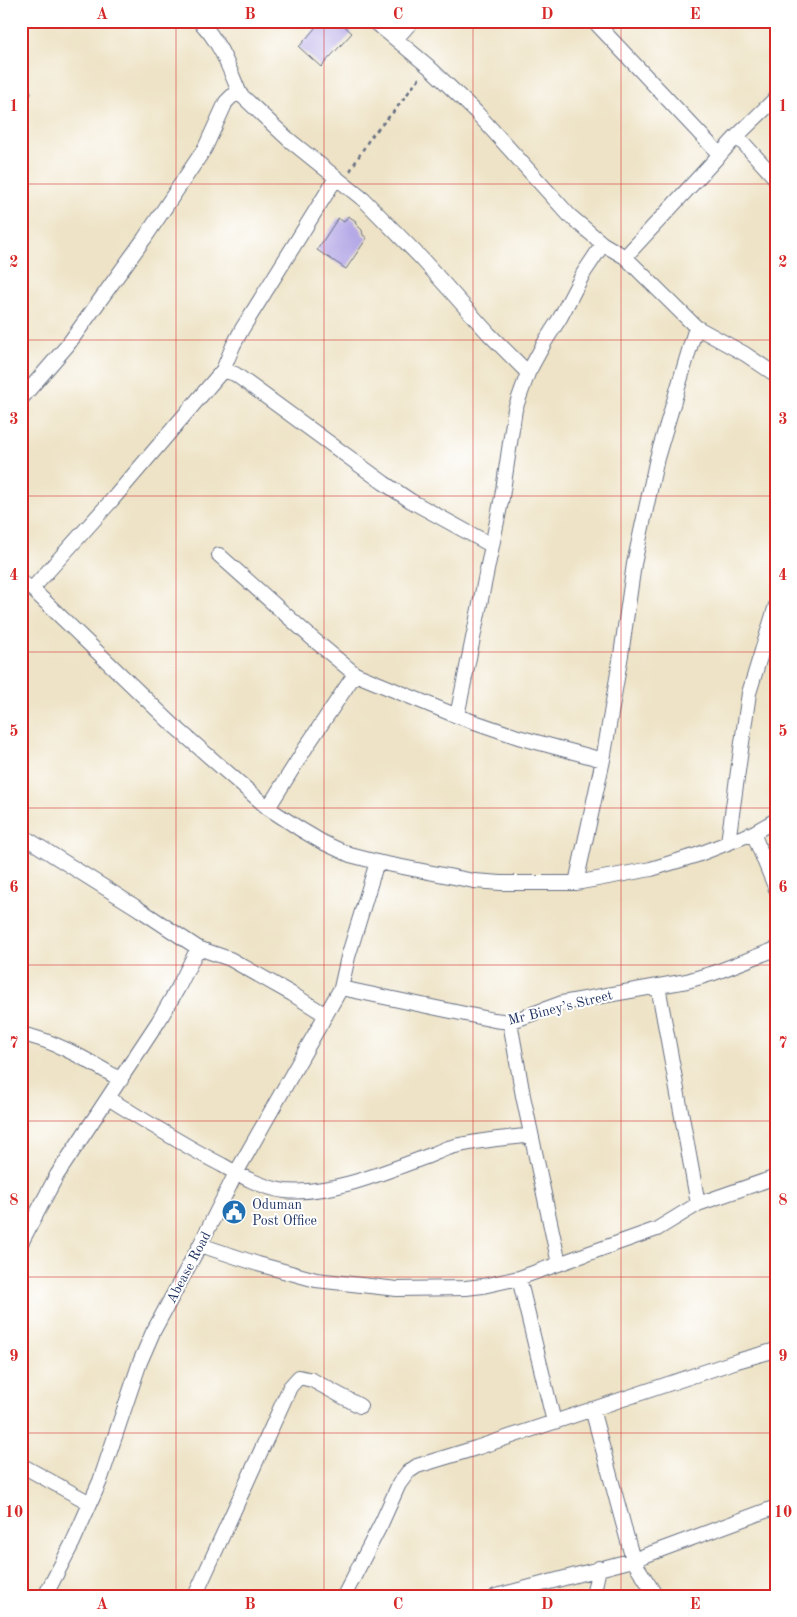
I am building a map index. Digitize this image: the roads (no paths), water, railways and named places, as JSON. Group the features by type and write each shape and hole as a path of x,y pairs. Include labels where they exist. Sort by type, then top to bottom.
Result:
{"street":[{"path":"199,21 215,39 226,58 240,94 288,139 364,200 528,373"},
{"path":"374,21 428,66 476,112 569,215 604,244 624,257 696,327 745,354 776,374"},
{"path":"396,39 412,21"},
{"path":"594,21 720,155"},
{"path":"21,399 67,346 144,239 205,148 226,102 232,96 240,94"},
{"path":"624,257 737,136 776,98"},
{"path":"737,136 776,179"},
{"path":"339,180 246,321 232,346 223,370 112,500 26,586 172,724 268,808 322,842 350,855 474,881 576,883 650,869 698,855 753,833 776,820"},
{"path":"457,716 502,497 515,409 528,373 583,274 604,244"},
{"path":"576,883 603,760 634,564 657,458 696,327"},
{"path":"223,370 235,374 411,501 491,545"},
{"path":"219,555 312,639 355,674 457,716 518,737 603,760"},
{"path":"728,842 749,693 776,605"},
{"path":"268,808 355,674"},
{"path":"753,833 776,888"},
{"path":"21,835 198,948 230,959 326,1015"},
{"name":"Abease Road","path":"45,1596 73,1542 100,1480 140,1362 154,1332 236,1173 342,988 348,957 377,862"},
{"path":"21,1243 57,1175 121,1080 174,995 198,948"},
{"name":"Mr Biney’s Street","path":"342,988 510,1022 562,1004 702,977 776,949"},
{"path":"658,986 698,1204"},
{"path":"510,1022 531,1135 559,1264"},
{"path":"21,1034 34,1036 65,1050 121,1080"},
{"path":"108,1098 236,1173 270,1188 284,1191 312,1190 371,1176 447,1148 469,1143 531,1135"},
{"path":"200,1245 301,1277 334,1282 397,1288 466,1288 483,1286 518,1278 657,1229 698,1204 776,1177"},
{"path":"518,1278 554,1422"},
{"path":"344,1596 399,1484 408,1472 417,1466 776,1350"},
{"path":"195,1596 290,1387 299,1377 312,1380 360,1406"},
{"path":"592,1409 633,1560 656,1596"},
{"path":"21,1465 90,1503"},
{"path":"496,1596 633,1560 776,1507"},
{"path":"593,1596 599,1568"}],"place":[{"name":"Oduman Post Office","path":"234,1212"}]}
